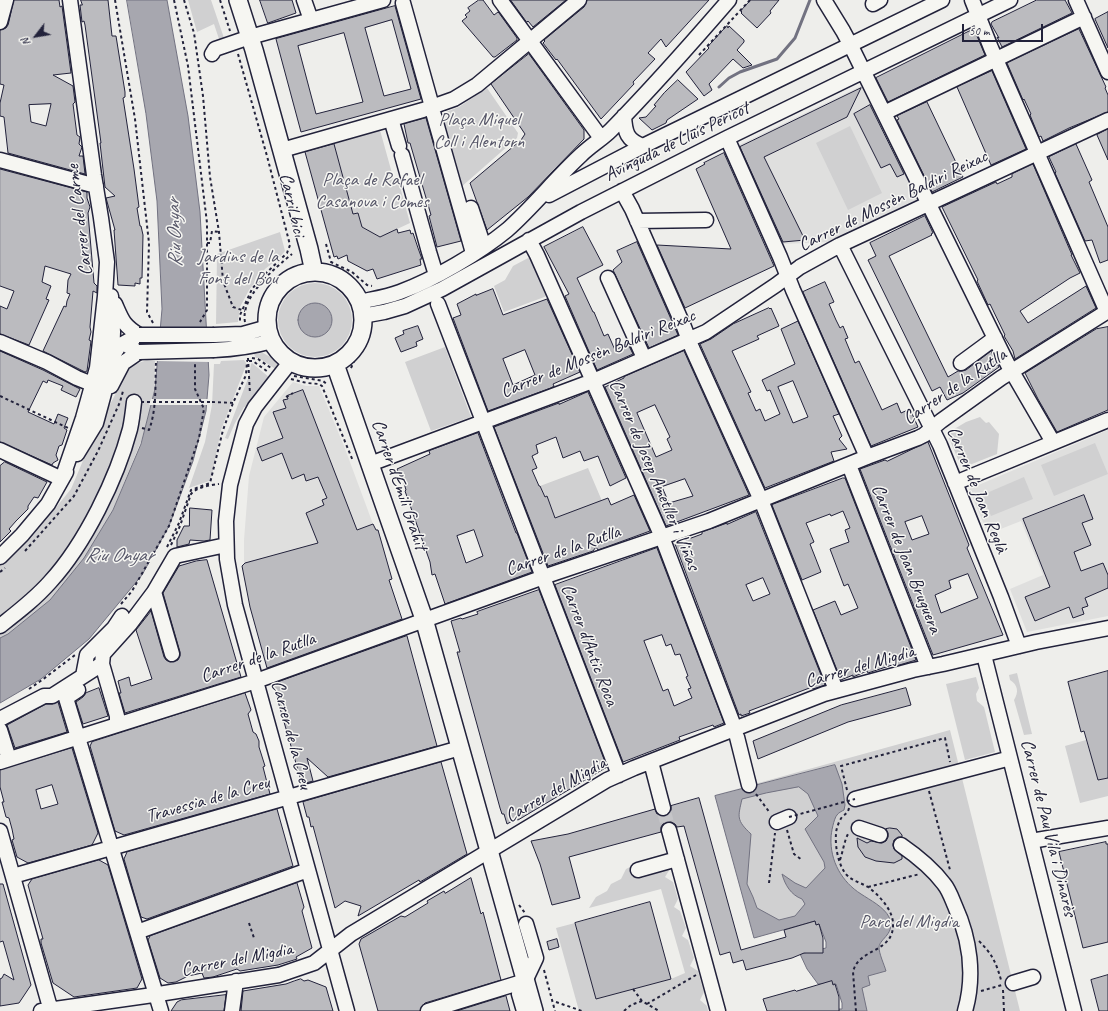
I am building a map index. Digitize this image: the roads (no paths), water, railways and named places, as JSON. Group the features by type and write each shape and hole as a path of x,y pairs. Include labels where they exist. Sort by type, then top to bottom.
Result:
{"main road":[{"path":"238,0 250,36 282,150 314,272"},
{"path":"314,272 329,275 342,281 351,289 361,309 362,330 355,346 335,364 316,368 299,365 279,352 270,334 269,309 276,293 283,285 301,274 314,272"},
{"name":"Carrer d'Emili Grahit","path":"335,364 424,619 534,1011"}],"street":[{"path":"0,22 6,0"},
{"name":"Carrer del Carme","path":"62,479 83,418 97,368 108,296 107,262 70,0"},
{"path":"304,0 311,20"},
{"path":"212,54 214,49 250,36 383,0"},
{"path":"500,0 601,138"},
{"path":"282,150 391,120 442,104 462,95 477,85 579,0"},
{"name":"Avinguda de Lluís Pericot","path":"361,309 436,275 478,250 506,230 581,155 610,131 702,32 729,0"},
{"path":"824,0 864,71 1013,373 1050,437"},
{"name":"Avinguda de Lluís Pericot","path":"526,211 553,192 643,146 942,0"},
{"name":"Avinguda de Lluís Pericot","path":"361,309 384,312 417,301 442,289 529,240 622,191 1010,0"},
{"path":"1076,0 1108,72"},
{"path":"972,1 996,60 1108,312"},
{"path":"403,3 432,107 478,250"},
{"path":"884,113 1084,17"},
{"name":"Avinguda de Lluís Pericot","path":"624,116 625,130 630,138 643,146"},
{"path":"391,120 436,275"},
{"name":"Carrer de Mossèn Baldiri Reixac","path":"370,464 481,418 593,381 706,332 800,267 840,245 1108,120"},
{"path":"727,138 867,457"},
{"path":"0,160 96,186"},
{"path":"622,191 637,221 688,339 761,500 836,690"},
{"path":"471,208 478,250"},
{"path":"637,221 706,220"},
{"name":"Carrer de Josep Ametller i Viñas","path":"529,240 662,537 736,733 753,790"},
{"name":"Carrer de Joan Reglà","path":"840,245 932,429 1001,597 1019,646"},
{"path":"608,278 644,358"},
{"path":"108,296 109,328 124,343 138,352 214,350 247,354 270,334"},
{"path":"108,296 128,328 139,335"},
{"name":"Carrer d'Antic Roca","path":"438,304 619,775"},
{"name":"Carrer de la Rutlla","path":"5,761 256,680 543,577 709,521 867,457 924,436 941,421 1108,312"},
{"name":"Carrer del Carme","path":"0,557 32,524 48,504 96,422 109,375 112,358 113,332"},
{"path":"74,445 89,420 106,366 120,346 124,343 139,335 270,334"},
{"path":"961,363 995,338"},
{"path":"0,342 47,362 92,384"},
{"path":"96,422 123,363 138,352"},
{"name":"Carrer de la Creu","path":"291,361 255,407 246,424 230,485 226,521 227,559 235,605 347,1011"},
{"path":"0,626 27,605 51,581 70,557 92,521 116,472 138,402"},
{"path":"955,483 1108,420"},
{"path":"0,450 62,479"},
{"name":"Carrer de Joan Bruguera","path":"849,465 928,667"},
{"path":"117,725 117,716 102,664 103,654 130,624 154,592 175,556 226,545"},
{"path":"154,592 172,654"},
{"path":"0,719 44,696 52,696 80,682 87,655 114,628 120,612"},
{"name":"Carrer del Migdia","path":"47,1011 279,975 298,969 314,963 351,934 490,852 607,780 651,762 736,733 836,690 1019,646 1108,628"},
{"name":"Carrer de Pau Vila i Dinarès","path":"984,655 1074,1011"},
{"path":"102,664 80,682 66,698 161,1011"},
{"path":"0,730 5,761"},
{"name":"Travessia de la Creu","path":"13,876 460,748"},
{"path":"850,797 926,780 1003,760"},
{"path":"651,762 663,808"},
{"path":"859,828 880,835"},
{"path":"1031,841 1108,828"},
{"path":"669,830 718,1011"},
{"path":"0,831 13,876 47,1011"},
{"path":"901,845 925,863 942,881 961,918 970,956 971,974 965,1011"},
{"path":"638,870 677,859"},
{"path":"137,932 308,870"},
{"path":"524,1011 520,994 536,958 526,924"},
{"path":"1007,984 1033,977"},
{"path":"428,1011 525,980"},
{"path":"232,1011 236,981"}],"water":[{"name":"Riu Onyar","path":"127,0 167,0 188,116 200,212 209,375 206,411 193,461 169,526 142,575 89,639 41,679 0,703 0,638 8,634 50,600 84,558 113,510 141,444 155,389 162,309 157,201 146,114"},
{"path":"315,303 327,308 332,320 327,332 315,337 303,332 298,320 303,308"},
{"path":"835,765 842,784 845,805 844,810 836,817 831,838 831,847 835,863 838,870 848,883 854,889 884,910 887,913 891,923 889,932 879,947 886,971 868,976 870,985 862,988 867,1011 839,1011 839,1009 842,1009 842,1003 836,984 818,984 807,969 800,954 826,948 826,942 819,924 816,925 815,921 754,938 715,796","holes":["799,787 808,794 818,816 805,829 824,862 825,868 806,888 795,883 782,874 789,889 802,899 805,904 795,916 779,920 757,908 747,884 751,834 739,818 742,799"]}],"waterway":[{"path":"719,87 729,78 740,72 777,59 795,38 810,0"}],"tunnel":[{"path":"663,808 669,830"}],"park label":[{"name":"Plaça Miquel Coll i Alentorn","path":"479,131"},
{"name":"Plaça de Rafael Casanova i Comes","path":"372,191"},
{"name":"Jardins de la Font del Bou","path":"238,268"},
{"name":"Parc del Migdia","path":"909,922"}]}
